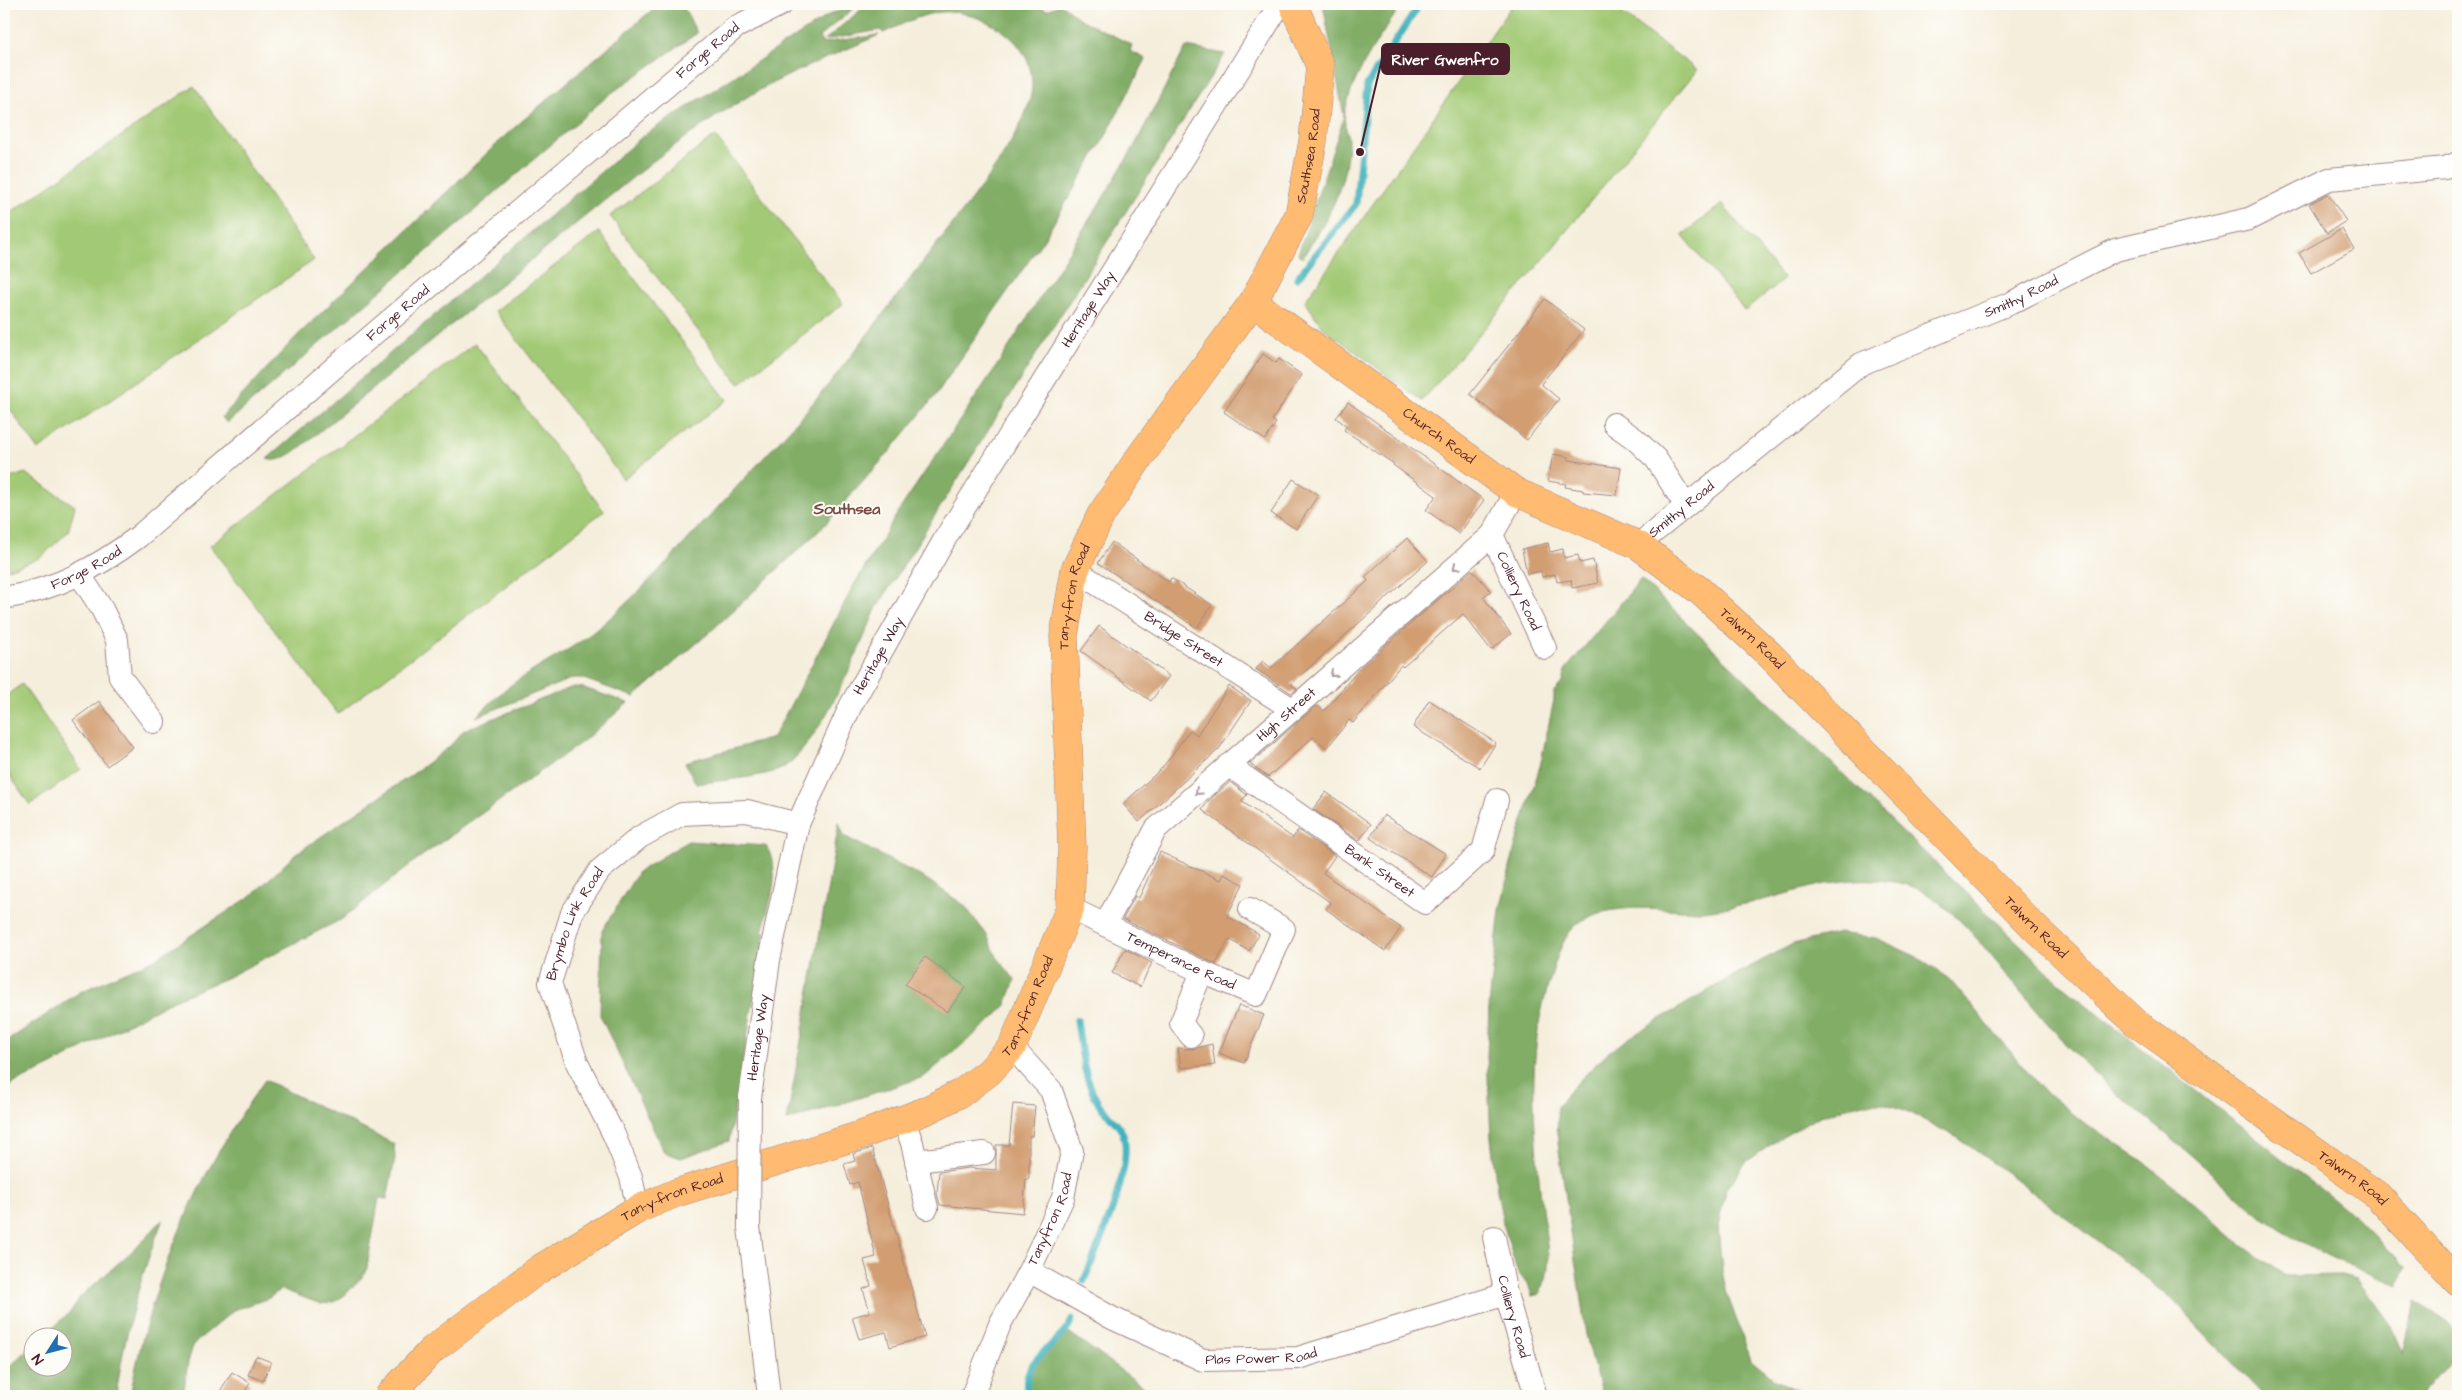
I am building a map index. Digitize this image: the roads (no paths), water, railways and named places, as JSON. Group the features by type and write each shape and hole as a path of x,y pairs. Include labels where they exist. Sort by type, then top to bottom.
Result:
{"main road":[{"name":"Southsea Road","path":"1253,302 1299,215 1313,141 1320,66 1293,4"},
{"name":"Church Road","path":"1253,302 1516,492 1638,545"},
{"name":"Tan-y-fron Road","path":"389,1396 432,1350 538,1270 638,1209 676,1193 864,1134 925,1111 961,1093 989,1072 1012,1047 1070,908 1072,848 1064,636 1075,570 1101,515 1139,458 1253,302"},
{"name":"Talwrn Road","path":"1638,545 1699,590 1770,655 2033,926 2135,1022 2376,1195 2458,1282"}],"street":[{"name":"Forge Road","path":"4,598 30,594 80,576 111,558 138,538 343,360 736,28 782,4"},
{"name":"Heritage Way","path":"769,1396 749,1227 750,1098 769,960 798,824 851,705 946,537 1244,58 1280,4"},
{"name":"Smithy Road","path":"1638,545 1861,364 2011,303 2114,250 2249,219 2329,179 2445,168 2458,163"},
{"path":"1614,424 1635,439 1656,459 1686,506"},
{"name":"High Street","path":"1105,925 1156,829 1492,535 1516,492"},
{"name":"Colliery Road","path":"1492,535 1545,648"},
{"name":"Bridge Street","path":"1075,570 1292,710"},
{"path":"80,576 102,609 117,640 120,676 154,722"},
{"name":"Bank Street","path":"1228,765 1425,903 1483,851 1497,800"},
{"name":"Brymbo Link Road","path":"638,1209 631,1177 614,1135 577,1063 550,983 572,914 600,870 640,837 682,814 747,811 798,824"},
{"path":"1070,908 1105,925"},
{"name":"Temperance Road","path":"1105,925 1202,972 1256,995 1284,929 1250,909"},
{"path":"1192,1036 1181,1023 1202,972"},
{"name":"Tanyfron Road","path":"972,1396 1000,1324 1029,1271 1064,1198 1072,1151 1051,1090 1012,1047"},
{"path":"904,1120 916,1161 926,1208"},
{"path":"916,1161 984,1153"},
{"name":"Colliery Road","path":"1494,1237 1506,1294 1536,1396"},
{"name":"Plas Power Road","path":"1029,1271 1112,1318 1203,1360 1298,1358 1506,1294"}],"waterway":[{"path":"1297,278 1356,204 1367,85 1420,4"},
{"path":"1077,1020 1083,1062 1092,1092 1100,1105 1121,1130 1125,1148 1124,1166 1113,1208 1084,1281"},
{"path":"1026,1396 1027,1377 1030,1368 1042,1353 1063,1334 1072,1319"}],"place":[{"name":"River Gwenfro","path":"1360,152"}],"district":[{"name":"Southsea","path":"847,509"}]}
